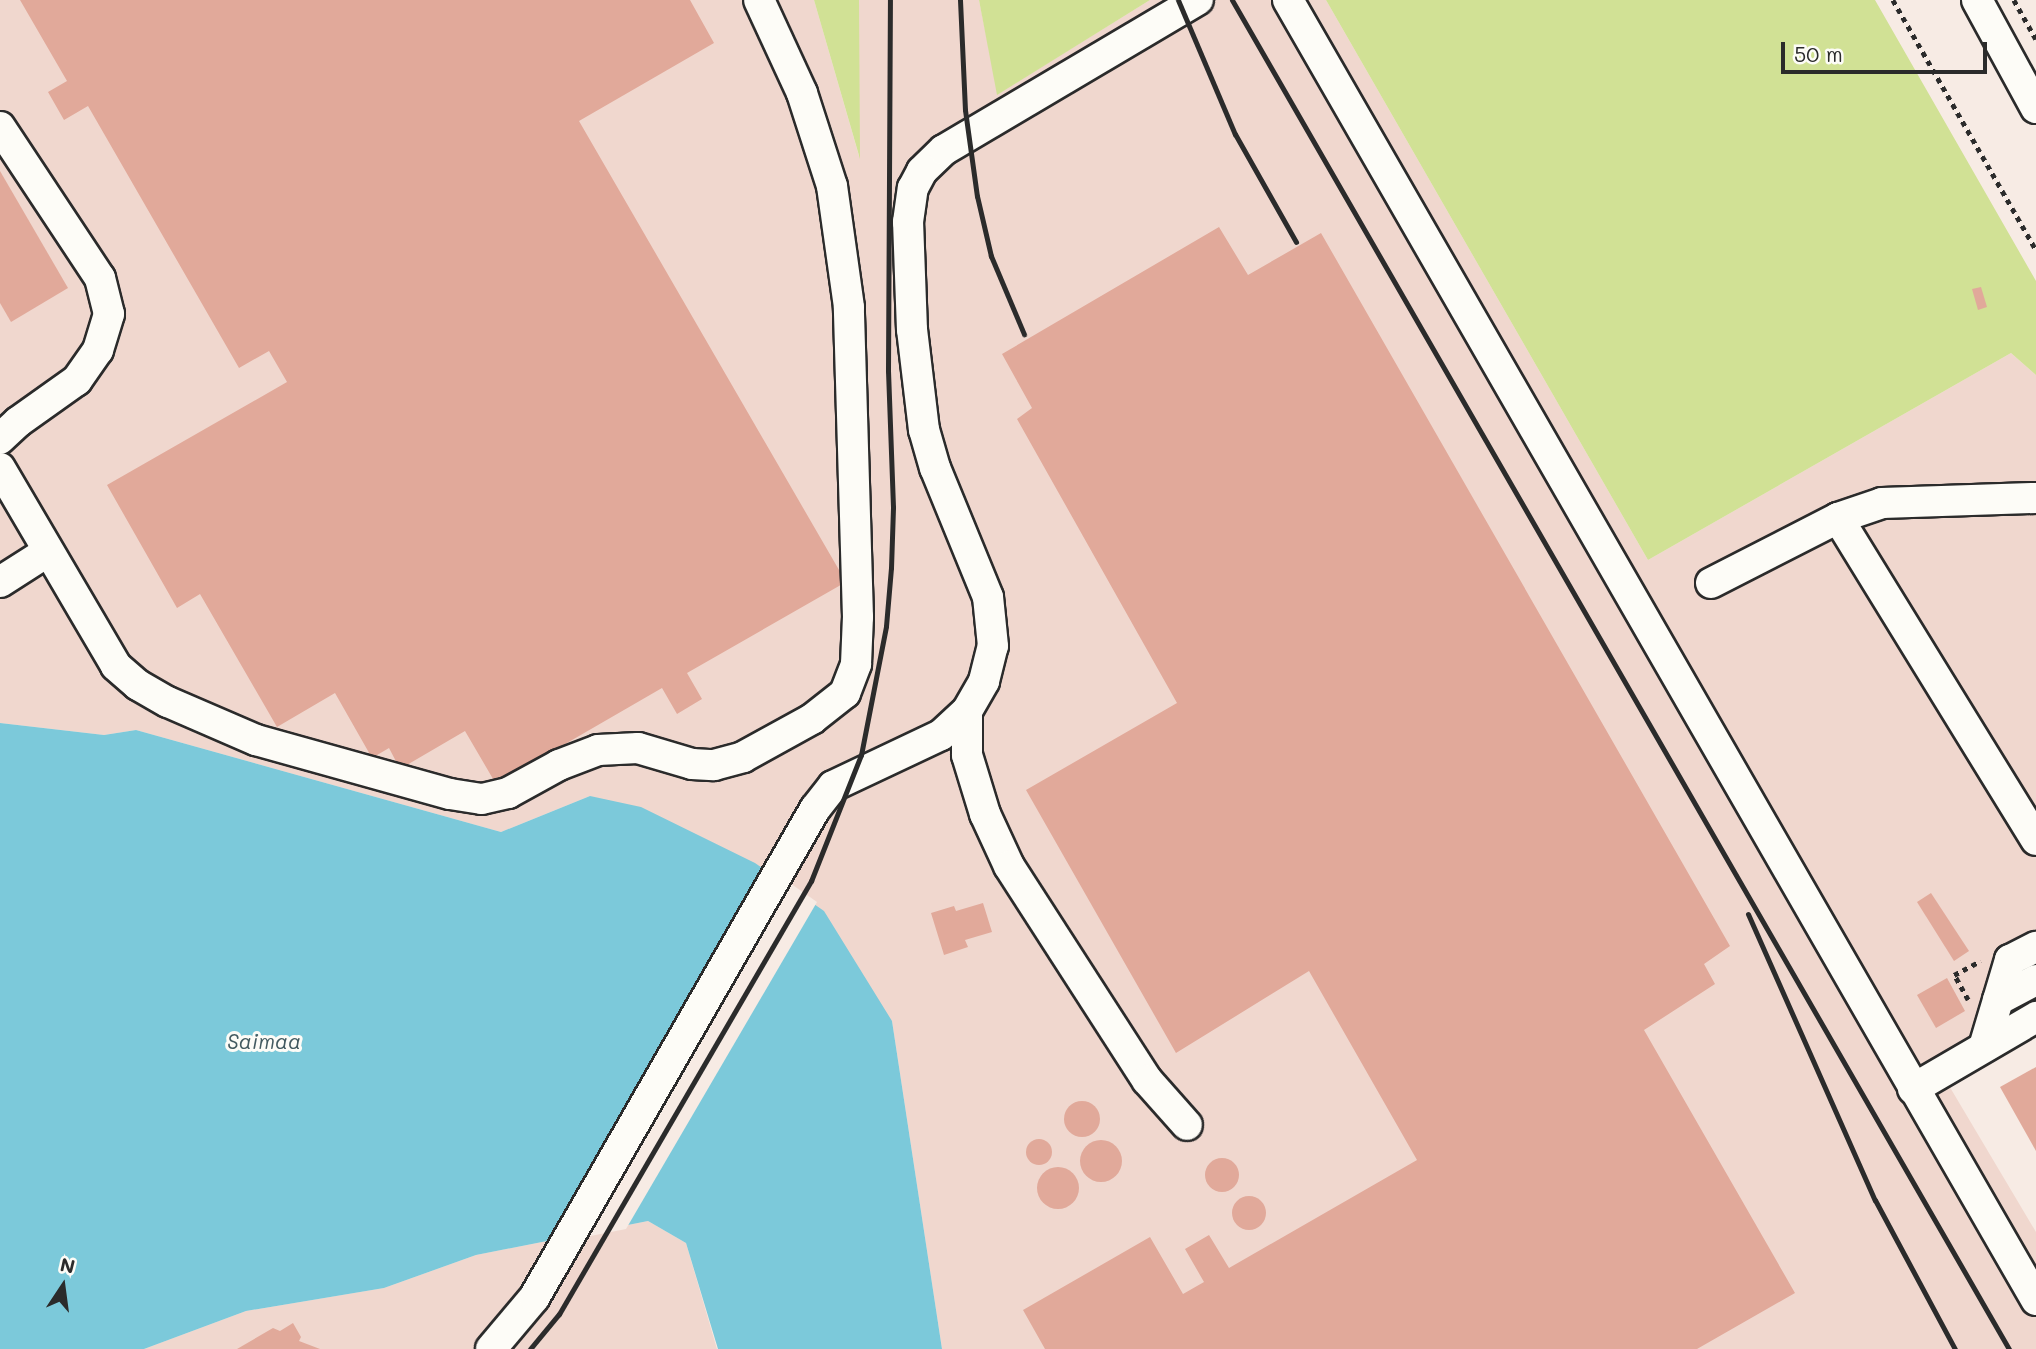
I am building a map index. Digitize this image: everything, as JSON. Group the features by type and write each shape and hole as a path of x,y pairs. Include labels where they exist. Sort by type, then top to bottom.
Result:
{"street":[{"path":"0,468 47,552 117,666 138,685 256,740 450,794 482,799 508,793 559,765 598,750 638,748 692,764 714,765 743,757 812,719 845,692 856,664 858,617 849,307 832,186 802,93 759,0"},
{"path":"491,1349 534,1298 785,866 815,809 833,786 941,735 967,711 984,681 993,646 988,597 935,468 924,430 912,330 908,222 913,188 922,172 944,150 1198,0"},
{"path":"1288,0 2036,1300"},
{"path":"1977,0 2036,108"},
{"path":"0,127 100,278 109,314 99,350 77,380 18,422 0,439"},
{"path":"1712,583 1838,518 1882,503 2036,498"},
{"path":"1838,518 2036,841"},
{"path":"0,582 47,552"},
{"path":"967,711 967,755 985,814 1009,866 1147,1080 1187,1125"},
{"path":"1984,1047 1986,1006 2010,960 2036,947"},
{"path":"1986,1006 2036,980"},
{"path":"1913,1089 2036,1017"}],"path":[{"path":"1893,0 2036,250"},
{"path":"2014,0 2036,39"},
{"path":"1954,975 1986,1006"}],"shaded area":[{"path":"0,0 814,0 859,156 859,0 979,0 998,94 1150,0 1326,0 1648,560 2011,353 2036,375 2036,1032 1948,1084 2036,1232 2036,1349 942,1349 892,1021 590,796 501,832 136,730 104,735 0,723"},
{"path":"648,1221 686,1243 717,1349 144,1349 246,1311 384,1288 476,1255"}],"green space":[{"path":"814,0 859,0 860,159"},
{"path":"979,0 1150,0 997,95"},
{"path":"1326,0 1875,0 2036,281 2036,375 2011,353 1648,560"}],"water":[{"name":"Saimaa","path":"0,723 104,735 136,730 501,832 590,796 641,807 755,863 824,911 892,1021 942,1349 718,1349 686,1243 648,1221 476,1255 384,1288 246,1311 144,1349 0,1349"}],"pier":[{"path":"767,867 817,902 626,1229 545,1245"}],"building":[{"path":"20,0 690,0 714,43 579,121 846,582 687,673 702,699 677,714 662,688 496,784 465,731 400,769 389,748 372,758 335,693 277,727 200,594 177,608 107,485 287,382 269,351 239,368 88,106 64,120 48,92 67,81"},
{"path":"0,171 68,288 11,322 0,303"},
{"path":"1219,227 1248,275 1321,233 1730,946 1704,964 1715,984 1644,1030 1795,1293 1697,1349 1045,1349 1023,1310 1150,1237 1183,1294 1204,1282 1185,1249 1209,1235 1229,1268 1417,1160 1309,971 1176,1053 1026,790 1177,703 1017,419 1032,408 1002,354"},
{"path":"1981,287 1987,307 1978,310 1972,289"},
{"path":"1931,893 1969,951 1954,961 1917,902"},
{"path":"983,903 992,932 965,940 968,947 944,955 931,913 954,906 956,911"},
{"path":"1947,978 1965,1011 1936,1028 1917,995"},
{"path":"2036,1067 2036,1151 2000,1087"},
{"path":"1082,1101 1095,1106 1100,1119 1095,1132 1082,1137 1069,1132 1064,1119 1069,1106"},
{"path":"1039,1139 1048,1143 1052,1152 1048,1161 1039,1165 1030,1161 1026,1152 1030,1143"},
{"path":"1101,1140 1116,1146 1122,1161 1116,1176 1101,1182 1086,1176 1080,1161 1086,1146"},
{"path":"1222,1158 1234,1163 1239,1175 1234,1187 1222,1192 1210,1187 1205,1175 1210,1163"},
{"path":"1058,1167 1073,1173 1079,1188 1073,1203 1058,1209 1043,1203 1037,1188 1043,1173"},
{"path":"1249,1196 1261,1201 1266,1213 1261,1225 1249,1230 1237,1225 1232,1213 1237,1201"},
{"path":"293,1323 301,1337 299,1341 320,1349 237,1349 273,1328 280,1331"}],"railway":[{"path":"530,1349 559,1314 811,881 861,755 886,626 891,568 893,507 888,371 890,0"},
{"path":"960,0 965,110 977,196 991,256 1024,334"},
{"path":"1178,0 1235,134 1296,242"},
{"path":"1232,0 2009,1349"},
{"path":"1748,914 1875,1200 1955,1349"}]}
